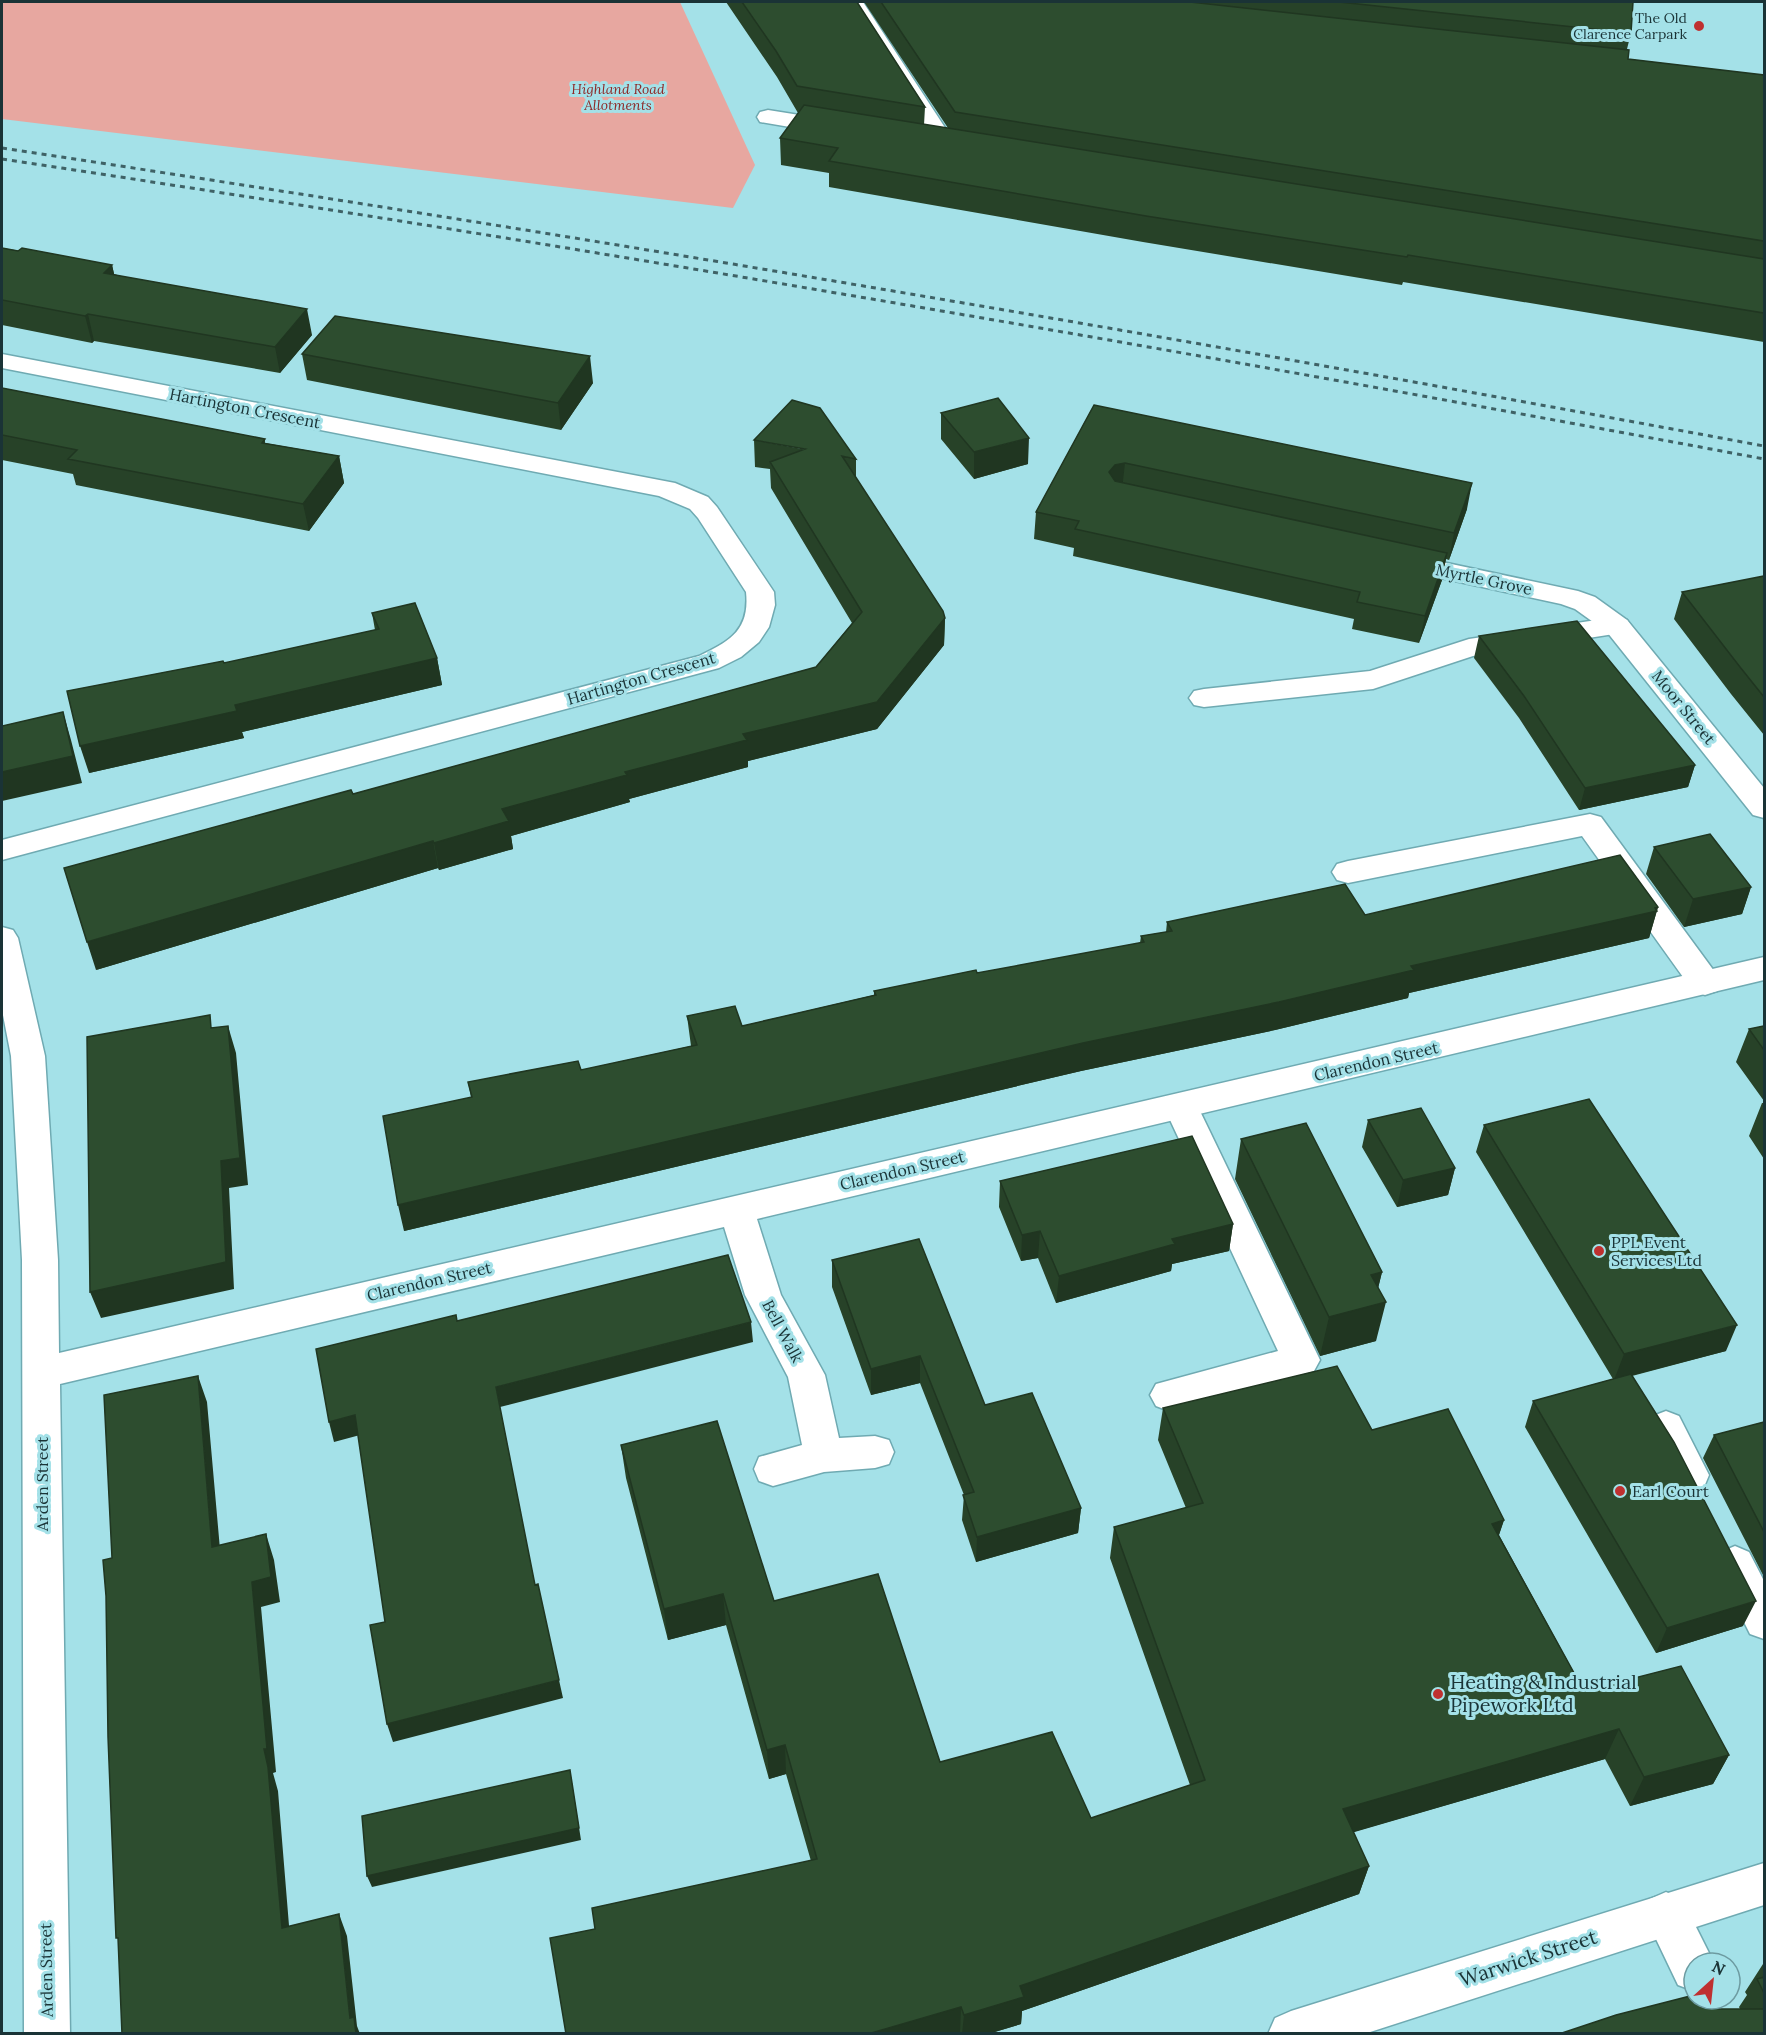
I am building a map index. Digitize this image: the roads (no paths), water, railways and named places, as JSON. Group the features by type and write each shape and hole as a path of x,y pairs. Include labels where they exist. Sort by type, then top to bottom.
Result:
{"street":[{"path":"853,2 946,146"},
{"path":"768,117 857,131"},
{"path":"912,140 969,150"},
{"name":"Hartington Crescent","path":"2,361 666,489 699,503 708,513 760,592 763,605 761,618 744,641 709,662 2,850"},
{"name":"Myrtle Grove","path":"1374,555 1568,597 1607,618"},
{"path":"1204,698 1373,680 1469,648 1607,618"},
{"name":"Moor Street","path":"1607,618 1764,808"},
{"path":"1348,872 1590,824 1705,983"},
{"name":"Arden Street","path":"2,938 28,1056 40,1260 47,2034"},
{"name":"Clarendon Street","path":"41,1373 1764,969"},
{"path":"1169,1395 1301,1360 1180,1107"},
{"name":"Bell Walk","path":"736,1209 763,1295 776,1323 806,1375 824,1456"},
{"path":"1666,1427 1764,1621"},
{"path":"773,1469 824,1456 875,1452"},
{"name":"Warwick Street","path":"1291,2034 1764,1884"},
{"path":"1666,1914 1685,1951"}],"railway":[{"path":"2,148 884,289 1764,446"},
{"path":"2,159 443,228 884,301 1324,378 1764,459"}],"place":[{"name":"The Old Clarence Carpark","path":"1699,26"},
{"name":"PPL Event Services Ltd","path":"1599,1251"},
{"name":"Earl Court","path":"1620,1491"},
{"name":"Heating & Industrial Pipework Ltd","path":"1438,1694"}],"park label":[{"name":"Highland Road Allotments","path":"618,98"}]}
